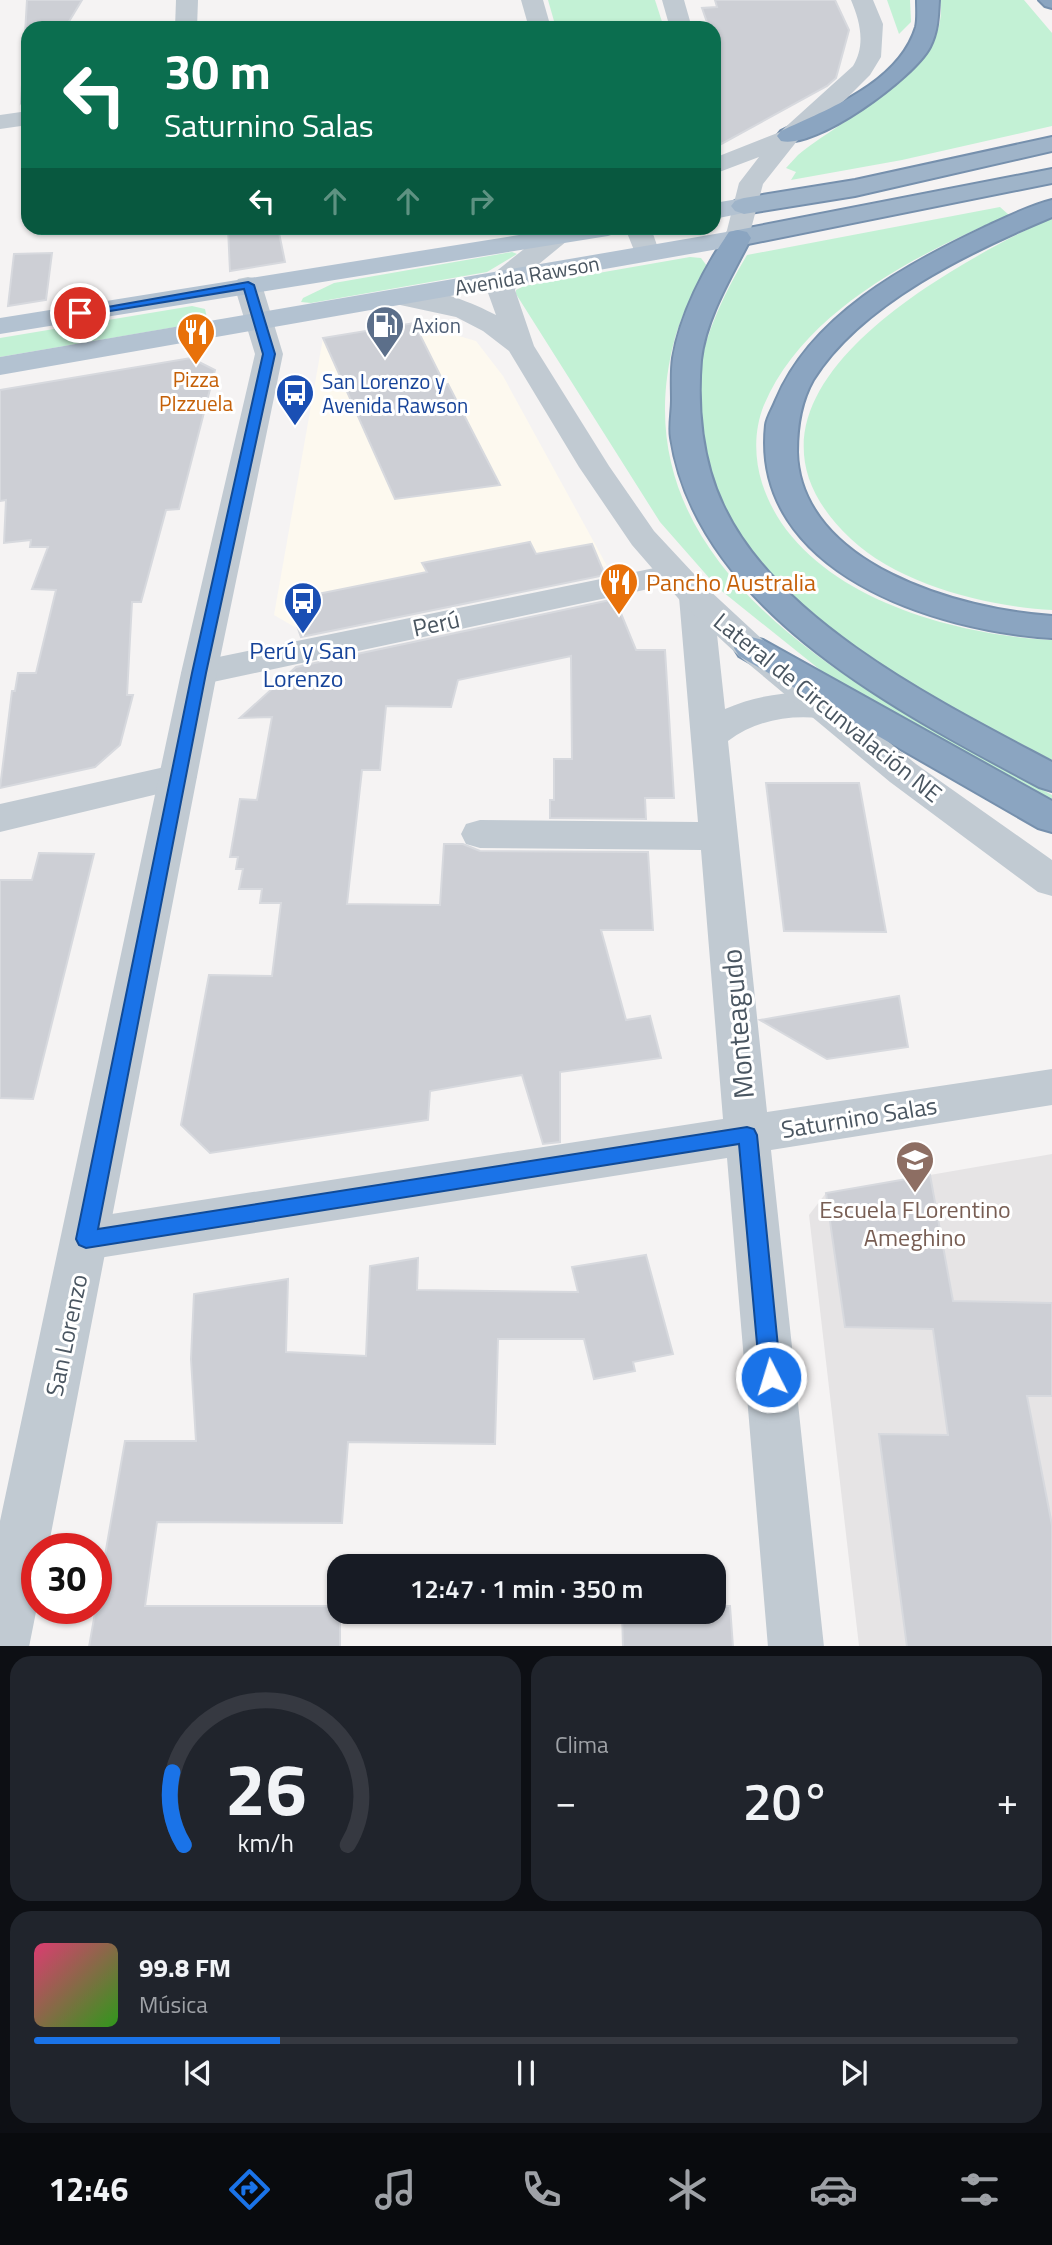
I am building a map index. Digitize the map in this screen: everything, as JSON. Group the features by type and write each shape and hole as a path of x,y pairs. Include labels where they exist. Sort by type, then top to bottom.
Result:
{"highway":[{"path":"789,136 860,100 905,65 919,46 923,35 928,0"},
{"path":"744,206 855,188 1052,144"},
{"name":"Avenida Rawson","path":"738,238 1052,176"},
{"path":"1052,208 949,254 884,293 854,317 824,348 798,384 781,422 779,439 785,481 803,520 820,539 868,575 928,603 1000,621 1052,627"},
{"path":"738,238 706,300 692,339 684,409 691,466 699,489 722,535 791,612 853,663 905,697 1052,778"},
{"path":"751,649 1052,818"}],"main road":[{"path":"721,210 744,206"},
{"name":"Avenida Rawson","path":"0,326 564,235"},
{"name":"Avenida Rawson","path":"0,366 738,238"}],"street":[{"path":"186,21 187,0"},
{"path":"532,0 538,21"},
{"path":"673,0 679,21"},
{"path":"738,238 751,183 789,136 839,93 862,70 870,57 872,24 862,0"},
{"path":"0,122 21,119"},
{"path":"721,164 789,136"},
{"path":"640,235 647,254"},
{"path":"505,279 558,236"},
{"name":"Lateral de Circunvalación NE","path":"505,279 501,290 520,346 619,506 685,585 751,649 903,773 1052,881"},
{"name":"San Lorenzo","path":"1,1646 199,673 269,354 248,285"},
{"path":"401,297 430,300 474,313 496,324 520,346"},
{"name":"Perú","path":"199,673 685,585"},
{"name":"Monteagudo","path":"685,585 709,736 796,1646"},
{"path":"709,736 730,722 759,710 793,705 820,706 863,714"},
{"path":"0,818 178,777"},
{"path":"480,834 719,836"},
{"name":"Saturnino Salas","path":"86,1239 1052,1087"}],"shaded area":[{"path":"414,323 476,341 503,376 607,566 298,629 274,615 323,338"},
{"path":"1052,1154 1052,1646 859,1646 809,1215 826,1193"}],"green space":[{"path":"548,0 655,0 662,21 554,21"},
{"path":"887,0 910,0 911,22 899,34"},
{"path":"940,0 1024,0 1052,33 1052,126 902,160 791,180 796,172 786,168 798,155 866,108 912,70 929,48 939,25"},
{"path":"1000,207 1009,215 938,247 902,267 835,313 806,341 782,371 764,405 758,424 756,454 762,483 780,521 808,553 842,580 882,601 924,617 968,629 1052,640 1052,760 943,703 879,665 829,629 778,582 734,528 719,501 708,473 697,403 698,376 713,322 747,255"},
{"path":"1052,217 1052,610 1000,604 945,590 893,569 871,555 851,539 812,487 804,437 820,390 855,345 901,305 954,270"},
{"path":"512,252 517,254 487,272 311,303 301,302 303,298 334,283"},
{"path":"690,257 701,258 707,266 685,310 675,338 665,423 682,498 721,564 776,622 841,673 913,718 1052,795 1052,804 839,685 718,588 660,522 516,294 516,290 524,286"},
{"path":"192,306 205,309 207,318 199,323 0,357 0,338"}],"building":[{"path":"27,0 82,0 69,21 26,21"},
{"path":"715,0 835,0 849,30 836,78 827,86 721,144 721,21 707,21 702,8 717,7"},
{"path":"228,235 279,235 285,262 230,271"},
{"path":"52,253 46,300 8,306 14,254"},
{"path":"414,323 500,485 395,499 323,338"},
{"path":"191,358 215,370 179,509 166,510 141,602 132,602 127,695 133,695 120,745 95,767 0,788 12,691 15,691 18,673 36,673 56,590 32,589 48,547 30,547 31,540 4,543 6,500 0,501 0,390"},
{"path":"530,542 536,554 592,544 605,575 301,637 288,600 427,572 422,563"},
{"path":"615,599 636,650 665,650 674,798 645,798 646,819 550,818 550,800 554,800 554,759 572,759 571,656 458,680 451,707 386,706 380,770 362,770 347,904 440,905 444,844 463,844 480,851 648,852 653,930 601,930 626,1020 650,1016 661,1058 560,1072 560,1142 543,1144 522,1075 430,1091 428,1120 210,1153 181,1125 209,975 272,976 281,903 260,903 262,889 239,889 243,869 236,869 238,857 230,857 240,799 257,800 272,717 240,718 296,667"},
{"path":"766,783 859,783 886,932 784,931"},
{"path":"39,853 94,854 33,1099 0,1098 0,880 32,880"},
{"path":"899,996 908,1047 827,1059 760,1020"},
{"path":"930,1175 953,1301 1052,1303 1052,1396 1027,1396 1052,1525 1052,1646 907,1646 879,1434 948,1435 933,1329 845,1327 826,1193"},
{"path":"646,1255 673,1354 633,1362 635,1371 594,1379 584,1339 498,1339 495,1444 348,1442 342,1523 157,1522 145,1606 327,1606 327,1624 340,1624 340,1646 89,1646 93,1624 112,1624 112,1533 109,1533 125,1441 196,1441 191,1359 194,1294 288,1279 286,1352 366,1356 370,1266 418,1258 417,1290 578,1292 572,1267"},
{"path":"726,1606 730,1606 733,1646 623,1646 622,1624 726,1624"}],"place":[{"name":"Axion","path":"385,359"},
{"name":"Pizza PIzzuela","path":"196,366"},
{"name":"San Lorenzo y Avenida Rawson","path":"295,427"},
{"name":"Pancho Australia","path":"619,616"},
{"name":"Perú y San Lorenzo","path":"303,635"},
{"name":"Escuela FLorentino Ameghino","path":"915,1194"}],"route":[{"path":"80,313 248,285 269,354 199,673 86,1239 747,1135 771,1377"}]}
